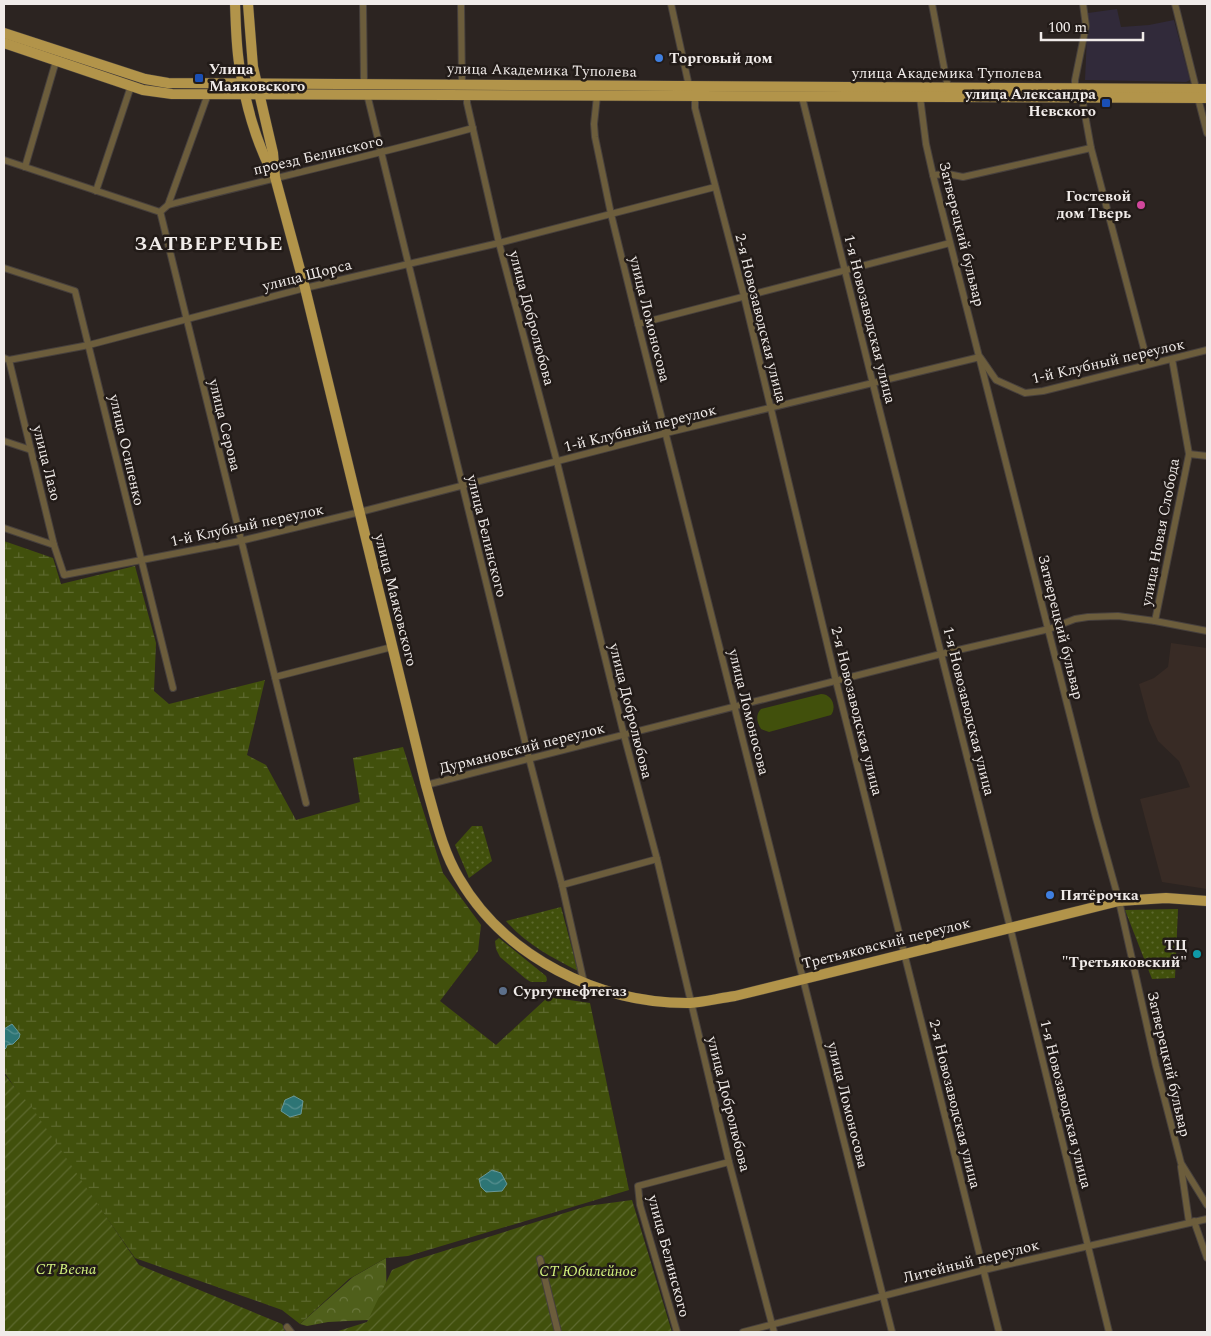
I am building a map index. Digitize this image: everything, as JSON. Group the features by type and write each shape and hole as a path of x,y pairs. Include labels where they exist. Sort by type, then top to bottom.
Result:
{"main road":[{"name":"улица Маяковского","path":"235,4 244,94 265,158 275,177"},
{"name":"улица Маяковского","path":"248,4 253,67 273,153 275,177 305,288 426,785 446,852 458,877 473,900 491,920 521,947 573,979"},
{"name":"улица Академика Туполева","path":"4,33 157,82 168,83 1075,88 1201,95"},
{"name":"улица Академика Туполева","path":"4,43 131,86 166,94 1186,98 1193,95 1201,95 1207,88"},
{"path":"450,95 462,85"},
{"path":"467,95 470,89 478,85"},
{"path":"678,96 686,92 689,86"},
{"path":"694,96 706,86"},
{"path":"920,97 924,91 931,88"},
{"name":"Третьяковский переулок","path":"573,979 607,990 643,998 691,1003 735,996 1119,901 1166,898 1207,901"}],"street":[{"path":"363,4 364,84"},
{"path":"461,4 462,85"},
{"path":"671,4 689,86"},
{"path":"932,4 948,88"},
{"path":"1075,88 1086,26 1083,4"},
{"path":"1175,4 1201,95 1207,133"},
{"path":"25,167 56,61"},
{"path":"96,191 131,86"},
{"name":"проезд Белинского","path":"168,205 208,94"},
{"name":"улица Белинского","path":"367,94 528,758 562,885 584,983"},
{"name":"улица Добролюбова","path":"467,95 467,103 499,243 557,462 624,735 657,859 729,1162 774,1332"},
{"name":"улица Ломоносова","path":"596,96 595,138 638,324 892,1332"},
{"name":"2-я Новозаводская улица","path":"694,96 694,105 744,296 769,408 836,681 999,1332"},
{"name":"1-я Новозаводская улица","path":"802,97 1010,927 1109,1332"},
{"name":"Затверецкий бульвар","path":"920,97 926,144 933,175 1096,818 1119,901 1156,1066 1181,1163 1192,1221 1207,1258"},
{"path":"1082,98 1091,148 1148,364"},
{"name":"проезд Белинского","path":"160,212 168,205 275,177 381,153 473,128"},
{"path":"933,175 948,174 963,177 1091,148"},
{"path":"4,160 160,212"},
{"name":"улица Щорса","path":"6,359 89,345 305,288 499,243 715,187"},
{"name":"улица Серова","path":"160,212 306,803"},
{"path":"638,324 950,243"},
{"name":"улица Осипенко","path":"4,268 75,292 173,688"},
{"name":"1-й Клубный переулок","path":"64,575 240,541 462,487 666,433 980,357 996,380 1025,393 1043,391 1207,350"},
{"name":"улица Лазо","path":"6,359 54,545 64,575"},
{"name":"улица Новая Слобода","path":"1155,621 1189,454 1172,359"},
{"path":"4,441 31,450"},
{"path":"1189,454 1207,456"},
{"path":"4,528 54,545"},
{"name":"Дурмановский переулок","path":"426,785 942,654 1049,629 1075,619 1118,616 1207,631"},
{"path":"275,677 392,648"},
{"path":"562,885 657,859"},
{"name":"улица Белинского","path":"677,1332 640,1205 638,1186 729,1162"},
{"name":"Затверецкий бульвар","path":"1181,1163 1207,1205"},
{"name":"Литейный переулок","path":"743,1332 984,1270 1207,1218"},
{"path":"540,1259 558,1332"}],"shaded area":[{"path":"1117,9 1121,27 1149,25 1174,20 1190,80 1186,82 1085,80 1088,13"},
{"path":"1171,643 1207,648 1207,889 1162,882 1140,799 1190,787 1179,761 1158,741 1149,721 1139,684 1154,678 1168,667"}],"green space":[{"path":"4,541 53,558 61,584 135,566 156,643 154,691 169,704 265,680 247,755 266,765 296,820 360,802 353,758 403,747 443,873 481,925 478,951 440,1001 496,1045 548,997 590,1003 629,1190 408,1256 386,1258 349,1279 300,1324 282,1310 135,1258 4,1072 4,1050 11,1043 15,1030 12,1024 4,1029","holes":["492,1170 507,1183 479,1179"]},
{"path":"821,694 831,699 834,708 831,715 769,732 761,729 758,724 758,714 761,709"},
{"path":"472,826 482,826 492,861 469,878 455,845"},
{"path":"561,907 578,971 530,943 506,921"},
{"path":"1178,909 1175,978 1152,979 1125,910"},
{"path":"499,938 546,976 546,982 531,982 500,957 495,941"},
{"name":"СТ Весна","path":"4,1074 33,1109 139,1265 282,1324 287,1332 4,1332"},
{"name":"СТ Юбилейное","path":"632,1200 672,1332 335,1332 367,1322 392,1270 415,1260 587,1206"},
{"path":"386,1258 387,1319 328,1322 307,1326 300,1324 353,1277"}],"water":[{"path":"12,1024 20,1034 19,1038 13,1044 7,1045 4,1050 4,1029"},
{"path":"294,1096 303,1101 301,1114 290,1117 281,1111 285,1100"},
{"path":"492,1170 501,1173 507,1184 502,1191 486,1192 481,1187 479,1179"}],"place":[{"name":"Торговый дом","path":"659,58"},
{"name":"Улица Маяковского","path":"199,78"},
{"name":"улица Александра Невского","path":"1106,103"},
{"name":"Гостевой дом Тверь","path":"1141,205"},
{"name":"Пятёрочка","path":"1050,895"},
{"name":"ТЦ \"Третьяковский\"","path":"1197,954"},
{"name":"Сургутнефтегаз","path":"503,991"}],"district":[{"name":"ЗАТВЕРЕЧЬЕ","path":"209,243"}]}
